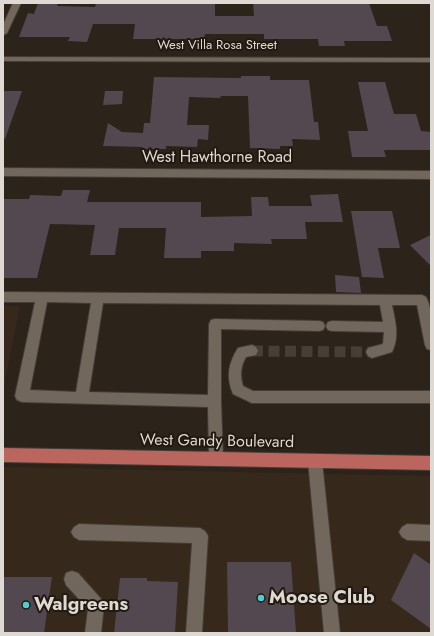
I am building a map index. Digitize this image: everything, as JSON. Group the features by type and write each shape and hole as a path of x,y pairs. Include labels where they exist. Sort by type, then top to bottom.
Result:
{"main road":[{"name":"West Gandy Boulevard","path":"3,455 431,463"}],"street":[{"path":"3,33 16,3"},
{"name":"West Villa Rosa Street","path":"3,59 431,60"},
{"name":"West Hawthorne Road","path":"3,172 431,175"},
{"path":"3,297 422,300 431,345"},
{"path":"42,297 22,396 214,401"},
{"path":"81,398 98,298"},
{"path":"372,352 388,348 391,339 385,300"},
{"path":"216,459 214,401 215,324 319,326"},
{"path":"332,326 390,327"},
{"path":"252,351 242,352 235,363 234,380 238,390 252,397 431,397"},
{"path":"315,461 332,633"},
{"path":"79,532 200,536 194,633"},
{"path":"407,532 431,532"},
{"path":"72,579 96,606 93,633"}],"shaded area":[{"path":"3,306 20,306 3,391"},
{"path":"3,467 431,476 431,633 3,633"}],"building":[{"path":"38,3 58,3 57,6 95,7 96,3 215,3 215,16 254,16 253,3 369,3 377,26 387,26 392,41 344,41 345,46 319,46 318,39 264,39 264,34 205,34 204,39 133,39 135,24 93,24 87,42 68,41 70,37 19,37 28,13 34,14"},
{"path":"241,76 270,76 270,80 309,80 314,122 318,122 320,140 292,139 293,146 280,146 280,149 250,148 248,96 221,96 220,98 189,97 187,125 209,125 208,140 198,139 197,147 166,146 166,149 142,149 143,147 103,146 108,123 122,132 143,133 144,123 150,123 154,77 241,78"},
{"path":"358,82 385,82 394,114 416,114 421,131 431,132 431,150 384,150 386,157 352,157 348,131 368,131"},
{"path":"3,91 22,91 5,139 3,138"},
{"path":"105,91 123,91 122,104 103,105"},
{"path":"63,190 90,190 87,202 201,202 201,217 252,216 251,197 268,197 269,206 312,206 310,195 338,194 343,222 305,222 307,239 271,239 272,244 234,243 234,251 201,251 201,258 164,258 166,228 119,228 115,255 90,255 95,225 50,224 37,278 3,278 3,199 29,199 30,195 61,196"},
{"path":"351,211 392,211 400,248 378,248 384,278 362,277"},
{"path":"431,235 431,266 410,245"},
{"path":"335,275 359,277 361,293 336,292"},
{"path":"414,553 431,565 431,629 391,600"},
{"name":"Moose Club","path":"227,562 291,562 296,633 228,633"},
{"name":"Walgreens","path":"3,577 52,577 44,633 3,633"},
{"path":"120,578 147,578 147,581 178,582 175,633 114,633"}],"tunnel":[{"path":"252,351 372,352"}],"place":[{"name":"Moose Club","path":"261,598"},
{"name":"Walgreens","path":"26,605"}]}
